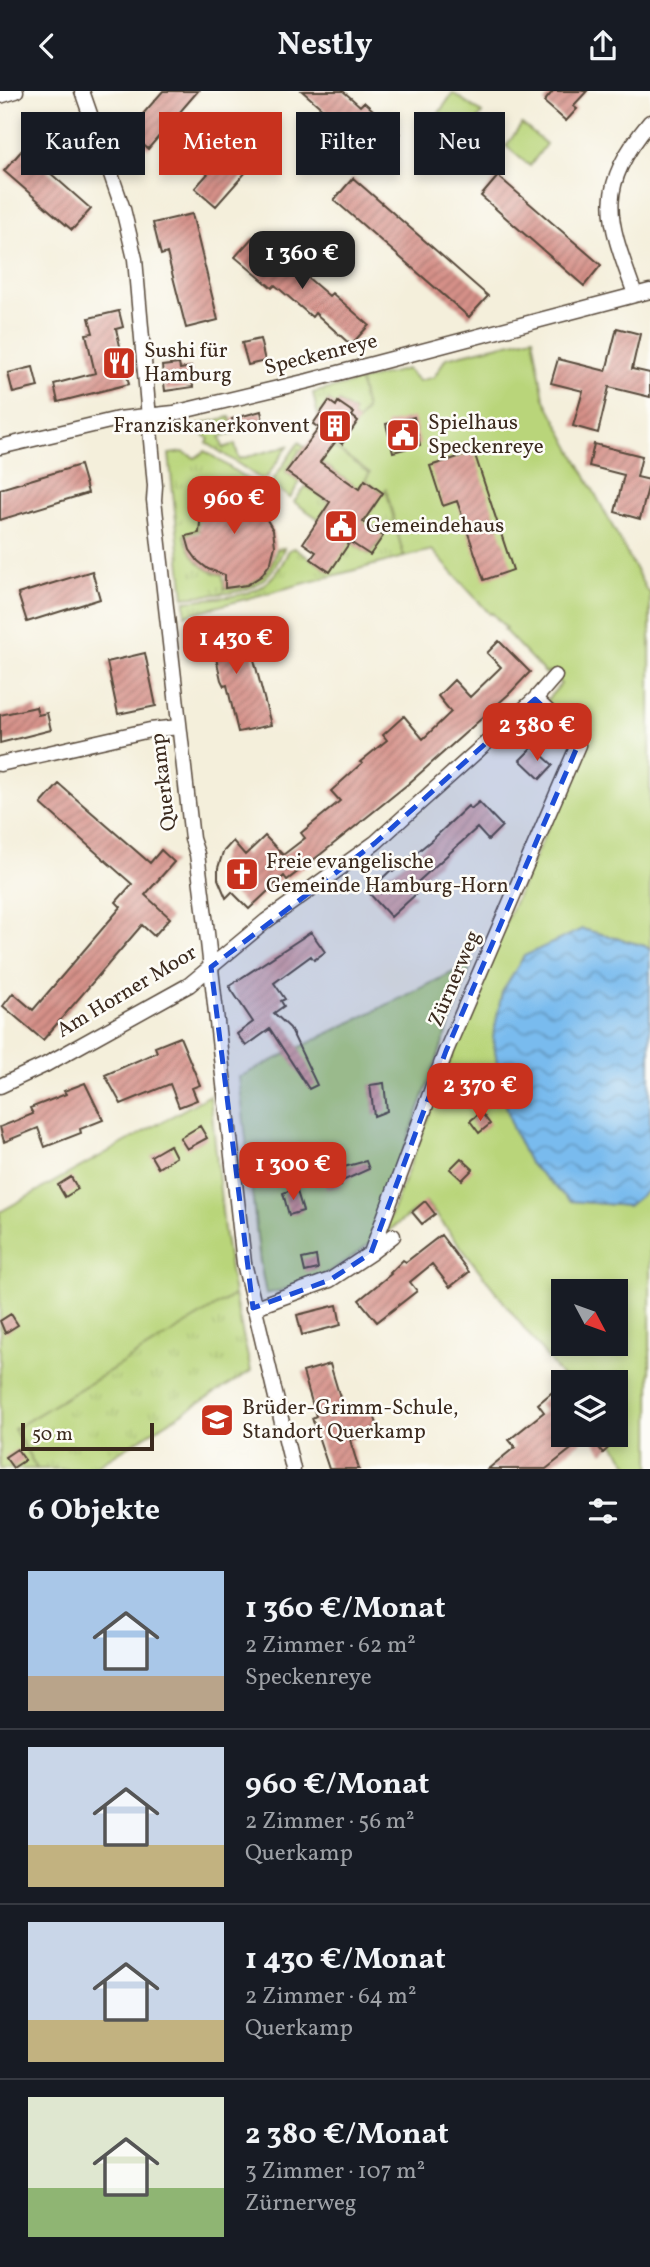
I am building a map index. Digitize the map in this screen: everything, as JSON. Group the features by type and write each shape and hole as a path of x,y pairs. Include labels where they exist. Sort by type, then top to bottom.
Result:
{"street":[{"path":"0,96 16,91"},
{"name":"Querkamp","path":"82,91 123,209 135,259 155,486 153,500 192,839 197,854 211,967 244,1263 293,1469"},
{"path":"643,293 612,229 610,206 613,189 628,154 650,122"},
{"name":"Speckenreye","path":"0,447 118,419 174,413 308,381 643,293"},
{"name":"Am Horner Moor","path":"0,1086 45,1065 177,991 211,967 266,921 374,843 535,699 555,676"},
{"name":"Zürnerweg","path":"371,1253 446,1051 578,745 572,734 535,699"},
{"path":"0,764 150,730 179,727"},
{"path":"253,1308 330,1280 393,1236"}],"highlighted area":[{"path":"535,699 572,734 578,745 573,760 446,1051 371,1253 330,1280 253,1308 211,967 375,843"}],"green space":[{"path":"453,93 481,112 440,112"},
{"path":"522,124 546,144 530,166 506,146"},
{"path":"533,337 544,398 647,591 650,592 650,950 645,946 582,929 493,1037 500,1082 512,1127 529,1163 570,1201 628,1206 650,1188 650,1469 632,1469 616,1447 628,1447 628,1370 557,1370 426,1202 383,1235 492,952 587,741 545,702 561,684 549,672 546,674 432,550 404,557 386,489 383,493 365,480 370,473 332,446 336,440 343,443 366,410 360,381 407,369 419,381 434,377 446,358"},
{"path":"360,381 366,409 358,421 352,416 354,412 339,402 336,406 329,401 318,416 313,393"},
{"path":"230,417 234,433 220,437 223,448 235,444 239,459 288,446 266,478 261,479 207,443 209,439 194,426"},
{"path":"299,442 306,448 300,450 286,472 300,482 290,498 275,487 273,480"},
{"path":"332,446 370,473 359,489 321,462"},
{"path":"205,451 259,487 257,490 233,483 223,485 207,497 199,518 198,531 184,535 190,550 202,566 223,575 224,589 243,587 265,574 277,549 284,548 276,565 256,585 231,593 184,597 169,454 183,452 195,458"},
{"path":"306,486 330,503 319,519 294,502"},
{"path":"386,488 404,557 185,615 185,601 234,596 259,587 270,579 289,550 294,548 329,571 350,542 370,555 383,536 363,522"},
{"path":"472,963 370,1243 321,1276 266,1294 239,1077"},
{"path":"210,1095 224,1230 234,1295 14,1429 37,1469 0,1469 0,1212"},
{"path":"234,1295 251,1371 91,1469 37,1469 14,1429"}],"water":[{"path":"582,929 645,946 650,950 650,1188 628,1206 570,1201 529,1163 512,1127 500,1082 493,1037 502,992 524,956"}],"building":[{"path":"163,91 198,91 180,112 159,112 159,136 148,149 145,146 145,112"},
{"path":"302,91 343,91 360,106 364,102 375,112 326,112"},
{"path":"553,91 587,91 573,106 577,109 566,121 544,102"},
{"path":"21,151 21,175 52,175 91,209 72,230 4,171"},
{"path":"207,175 243,175 216,206 195,188"},
{"path":"498,176 601,265 584,286 481,196"},
{"path":"353,178 488,296 469,317 334,200"},
{"path":"192,214 218,320 186,328 167,253 161,255 153,223"},
{"path":"253,237 289,268 292,264 329,296 332,293 369,325 351,345 315,313 312,317 275,285 272,288 235,257"},
{"path":"119,311 123,327 116,329 129,384 58,402 54,384 95,373 86,334 93,333 89,318"},
{"path":"617,328 640,334 632,369 650,373 650,397 609,387 598,433 573,426 583,391 551,383 558,359 606,371"},
{"path":"260,339 265,361 248,365 242,343"},
{"path":"179,364 180,369 191,367 193,387 165,391 162,366"},
{"path":"33,367 38,387 13,393 8,373"},
{"path":"329,401 336,406 338,402 354,413 352,416 358,421 342,444 337,440 320,462 359,489 365,480 383,493 363,522 383,536 370,555 350,542 330,572 311,559 316,552 303,543 330,502 286,472 319,428 313,424"},
{"path":"261,411 264,425 236,432 232,419"},
{"name":"Spielhaus Speckenreye","path":"414,417 420,445 393,452 386,424"},
{"path":"594,444 642,456 637,477 650,480 640,519 615,512 624,475 589,466"},
{"path":"474,452 513,570 484,580 457,501 443,506 430,466"},
{"path":"80,465 88,493 0,520 0,489"},
{"path":"236,485 255,490 267,500 260,508 273,530 275,546 271,562 261,576 247,585 225,588 225,575 208,569 198,561 190,550 186,536 199,533 201,512 209,496 223,488"},
{"path":"92,571 100,599 27,622 18,594"},
{"path":"207,619 209,635 236,631 239,651 251,648 271,725 238,732 227,685 224,686 221,680 214,649 210,650 210,646 193,648 190,621"},
{"path":"499,641 530,672 509,694 408,784 287,880 284,876 249,909 232,892 226,898 218,879 218,868 223,852 233,841 245,855 265,836 283,855 305,838 301,833 340,801 331,791 387,740 383,735 404,716 423,739 451,712 438,696 454,680 470,697 501,667 487,653"},
{"path":"145,653 156,706 118,714 107,662"},
{"path":"36,707 38,715 47,713 51,730 0,743 0,715"},
{"path":"533,747 553,765 540,779 520,760"},
{"path":"59,784 150,863 161,850 174,862 145,895 170,918 154,936 142,925 43,1040 3,1006 13,993 33,1010 121,907 116,902 132,884 41,804"},
{"path":"479,802 502,826 488,840 477,828 409,890 415,895 391,917 368,892 391,870 393,872 433,839 468,806 471,809"},
{"path":"311,932 325,952 314,960 311,956 274,983 285,999 281,1001 284,1006 274,1013 290,1028 317,1085 309,1089 270,1029 246,1046 237,1034 253,1022 229,986"},
{"path":"180,1037 200,1085 192,1088 197,1100 179,1107 170,1084 121,1104 105,1075 157,1052 155,1047"},
{"path":"85,1083 103,1120 80,1129 81,1133 45,1147 38,1128 4,1142 0,1127 33,1114 30,1108 66,1094 64,1091"},
{"path":"384,1083 387,1111 374,1116 370,1085"},
{"path":"481,1112 490,1124 479,1133 470,1121"},
{"path":"200,1126 207,1138 187,1149 180,1138"},
{"path":"170,1145 176,1157 158,1168 151,1156"},
{"path":"461,1158 473,1169 462,1180 450,1169"},
{"path":"366,1161 369,1169 340,1182 341,1186 326,1189 322,1173"},
{"path":"71,1177 78,1189 65,1197 58,1185"},
{"path":"296,1188 303,1211 289,1215 283,1193"},
{"path":"425,1201 435,1214 422,1224 412,1212"},
{"path":"441,1235 469,1272 450,1287 432,1264 410,1282 417,1291 377,1322 359,1300 391,1274 403,1260 406,1262"},
{"path":"316,1256 318,1269 305,1272 302,1259"},
{"path":"337,1305 341,1325 302,1335 297,1315"},
{"path":"11,1314 18,1325 5,1333 0,1321"},
{"path":"330,1364 345,1414 371,1406 378,1427 366,1431 367,1435 350,1440 359,1469 329,1469 312,1418 316,1416 303,1372"},
{"path":"551,1393 551,1447 574,1447 546,1469 488,1469 515,1447 509,1440 544,1412 538,1404"},
{"path":"598,1447 610,1447 603,1453"},
{"path":"17,1449 25,1460 13,1468 5,1457"}],"place":[{"name":"Sushi für Hamburg","path":"119,363"},
{"name":"Franziskanerkonvent","path":"335,426"},
{"name":"Spielhaus Speckenreye","path":"403,435"},
{"name":"Gemeindehaus","path":"341,526"},
{"name":"Freie evangelische Gemeinde Hamburg-Horn","path":"242,874"},
{"name":"Brüder-Grimm-Schule, Standort Querkamp","path":"217,1420"}]}
